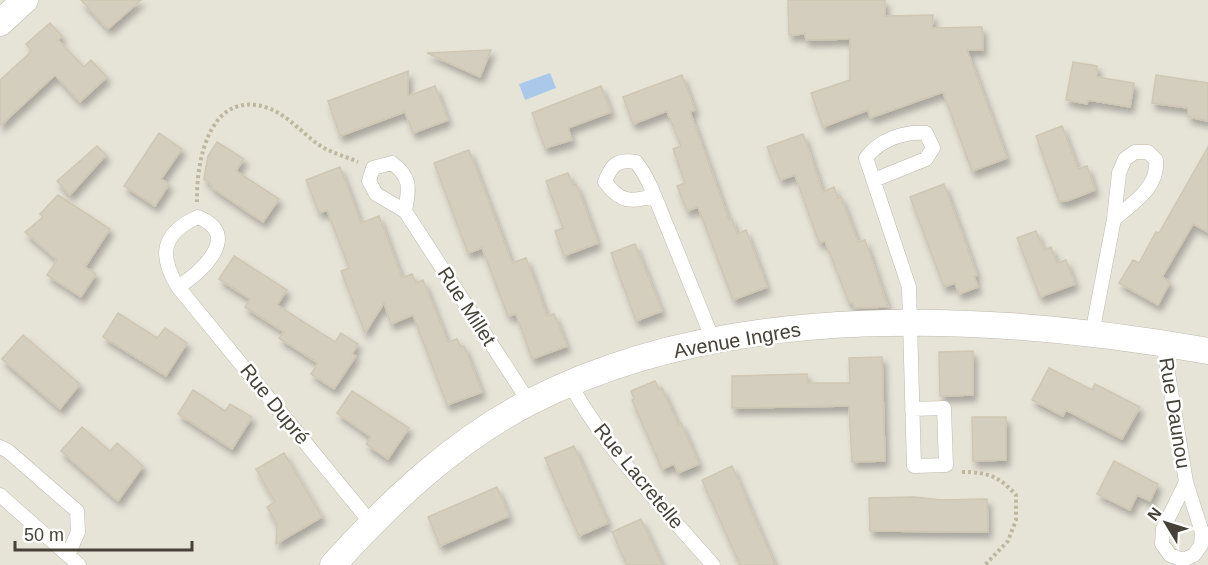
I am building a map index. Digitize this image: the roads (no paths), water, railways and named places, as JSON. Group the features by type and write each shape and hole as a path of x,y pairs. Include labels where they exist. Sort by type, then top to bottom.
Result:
{"street":[{"path":"0,23 25,0"},
{"name":"Avenue Ingres","path":"333,565 371,523 449,455 529,402 641,357 713,340 807,327 909,324 1007,326 1092,334 1208,351"}],"lane":[{"path":"874,180 926,159 933,148 926,133 912,132 875,146 866,158 909,287 909,324 914,466 946,465 944,408 912,409"},
{"path":"1092,334 1114,219 1119,173 1125,159 1136,152 1148,152 1156,160 1157,172 1152,184 1114,219"},
{"name":"Rue Millet","path":"405,211 409,189 405,173 392,163 373,168 369,181 376,194 405,211 529,402"},
{"path":"654,195 713,340"},
{"name":"Rue Dupré","path":"178,287 201,272 216,248 217,232 210,222 198,218 179,226 165,249 167,270 178,287 371,523"},
{"name":"Rue Daunou","path":"1163,343 1186,482 1202,532 1201,545 1194,555 1183,560 1170,555 1162,544 1163,528 1186,482"},
{"name":"Rue Lacretelle","path":"570,384 605,436 713,565"},
{"path":"0,447 8,451 77,511 78,532 68,555"},
{"path":"0,495 79,565"}],"water":[{"path":"550,73 556,88 525,100 519,84"}]}
